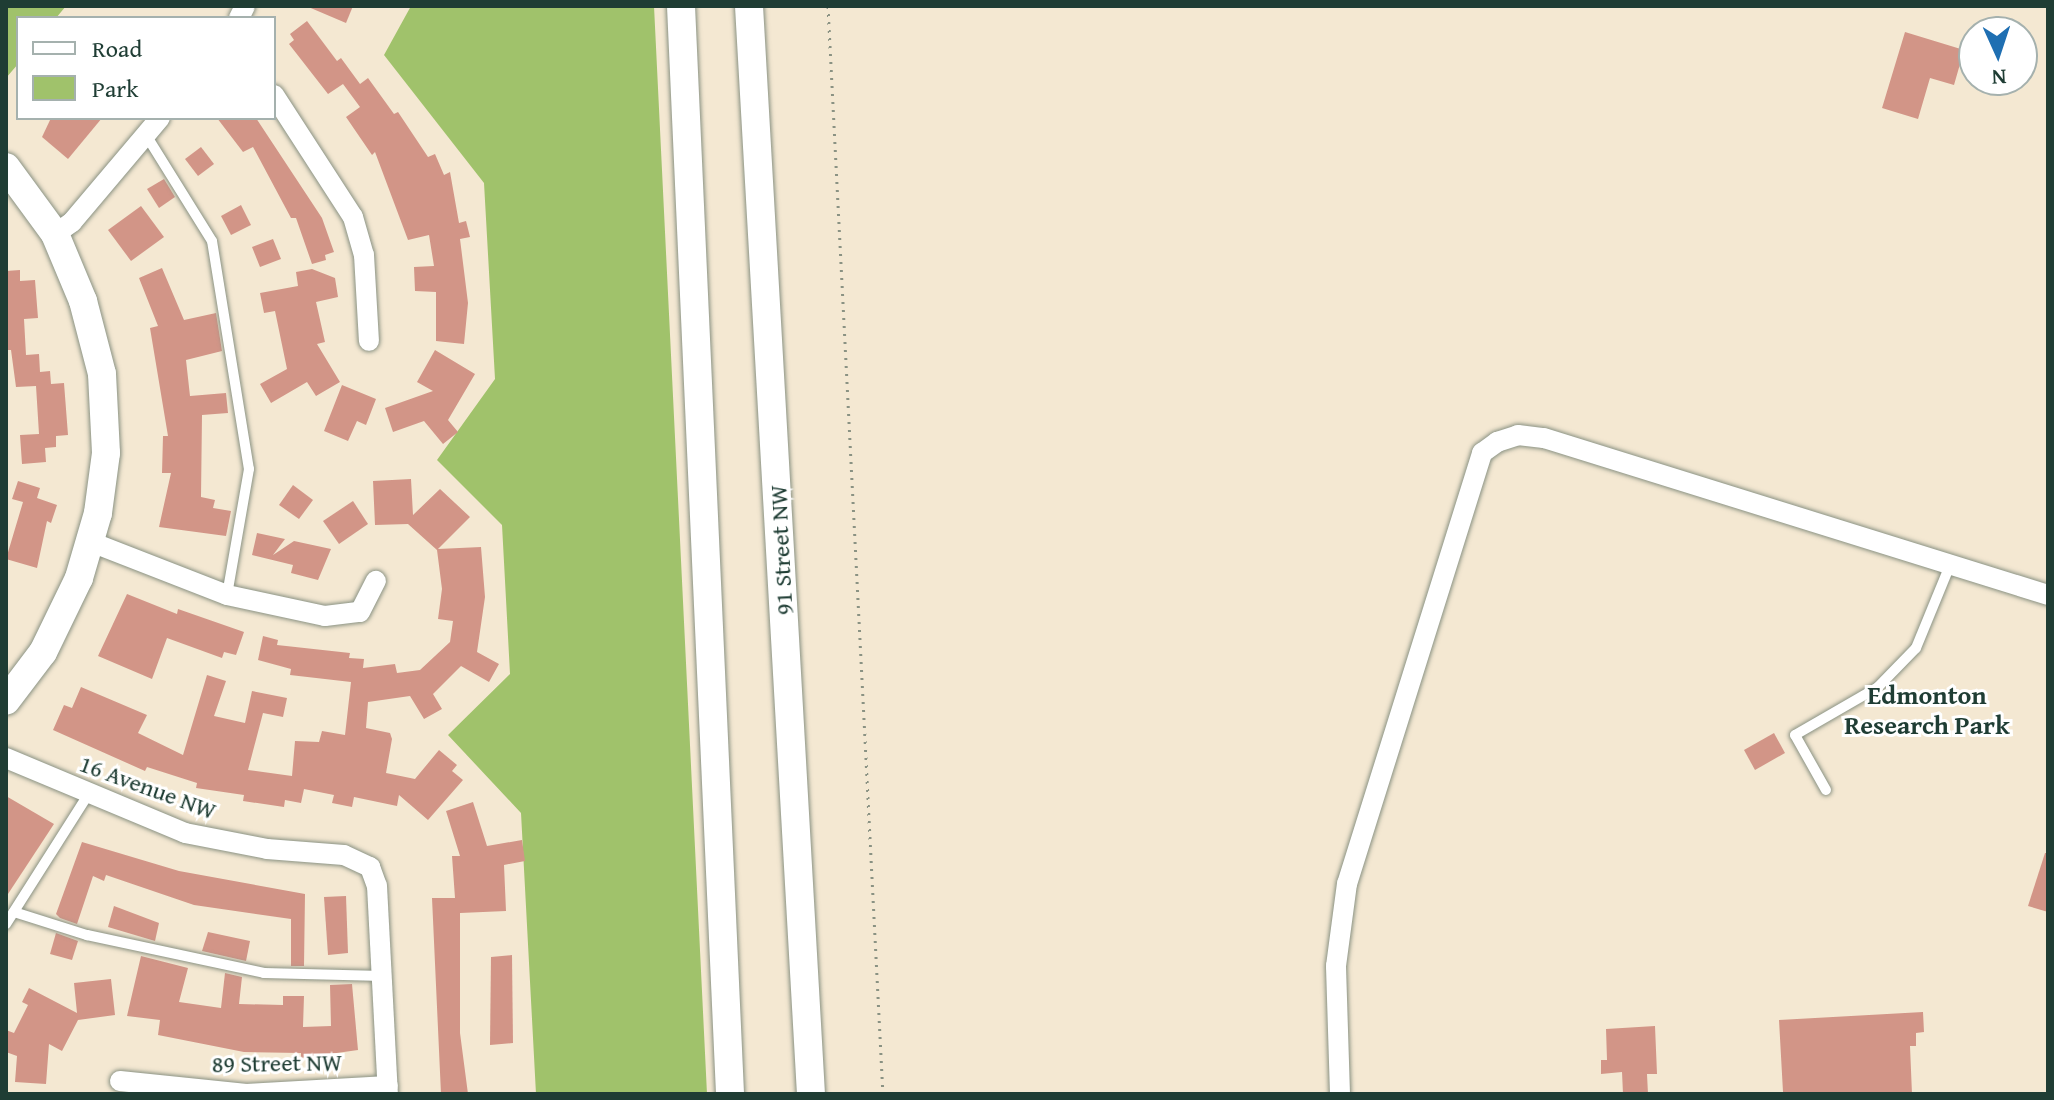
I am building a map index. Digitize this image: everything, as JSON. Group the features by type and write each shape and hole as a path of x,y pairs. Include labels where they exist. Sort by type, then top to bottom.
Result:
{"main road":[{"path":"681,6 730,1094"},
{"name":"91 Street NW","path":"749,6 811,1094"},
{"path":"6,167 55,234 83,301 102,374 106,453 91,542 64,614 6,701"}],"street":[{"path":"276,98 353,217 364,255 369,341"},
{"path":"55,234 72,222 158,120"},
{"path":"1340,1094 1337,1016 1339,925 1347,884 1482,453 1497,442 1518,435 1544,438 2048,595"},
{"path":"91,542 227,595 348,617 368,605 376,581"},
{"name":"16 Avenue NW","path":"6,758 88,795 210,839 344,855 370,867"},
{"name":"89 Street NW","path":"120,1081 246,1094 388,1090 377,886 370,867"}],"lane":[{"path":"146,135 212,241 249,469 227,595"},
{"path":"1826,790 1795,735 1878,687 1916,648 1950,565"},
{"path":"6,924 88,795"},
{"path":"14,912 156,952 264,973 383,976"}],"path":[{"path":"828,6 883,1094"}],"green space":[{"path":"6,6 66,6 58,16 16,16 16,66 6,78"},
{"path":"411,6 654,6 707,1094 536,1094 521,813 448,735 510,674 502,525 437,460 495,379 484,183 384,55"}],"building":[{"path":"306,6 353,6 346,23"},
{"path":"307,21 337,61 341,58 360,84 368,78 394,114 398,112 428,157 435,154 444,175 450,172 459,223 466,221 470,237 460,239 468,303 464,344 436,341 436,292 415,291 414,267 434,266 429,235 408,240 375,152 372,155 346,117 360,107 343,84 328,94 289,44 294,40 290,34"},
{"path":"1905,32 1958,48 1958,71 1954,85 1930,78 1918,119 1882,108"},
{"path":"50,120 100,120 68,159 42,137"},
{"path":"219,120 257,120 322,218 334,252 325,255 326,260 312,264 296,218 291,218 253,147 243,152"},
{"path":"201,147 214,164 198,176 185,159"},
{"path":"164,179 175,197 159,208 147,189"},
{"path":"241,205 251,225 231,235 221,216"},
{"path":"141,206 164,237 131,261 108,230"},
{"path":"273,239 281,259 260,267 252,247"},
{"path":"162,268 184,320 216,313 222,351 186,360 190,396 226,393 228,413 202,415 201,497 215,500 213,508 231,511 226,536 159,527 171,473 162,473 163,436 168,436 150,328 158,326 139,278"},
{"path":"312,269 335,278 338,297 316,302 325,342 317,344 340,382 316,396 307,382 271,403 260,384 287,369 275,311 264,313 260,293 298,286 296,272"},
{"path":"20,270 20,281 35,280 38,318 24,319 26,355 39,354 40,372 50,371 51,384 64,383 68,435 56,436 56,447 45,448 46,462 22,464 20,435 39,434 36,386 16,387 11,350 6,350 6,271"},
{"path":"435,350 475,374 448,420 458,432 443,444 424,421 393,432 385,408 433,391 417,382"},
{"path":"342,385 376,399 366,425 357,421 348,441 324,431"},
{"path":"411,479 413,515 440,489 470,517 438,549 481,547 485,597 477,652 499,664 489,682 461,666 433,694 442,709 424,719 410,696 368,702 366,728 390,733 392,739 386,773 415,779 439,750 457,765 452,771 463,780 428,820 399,795 397,806 354,797 352,807 332,803 334,795 304,789 301,803 285,800 284,807 243,801 244,795 196,788 197,783 147,767 145,771 53,730 64,705 72,708 81,687 147,715 138,733 183,755 207,675 226,681 214,716 245,723 252,691 287,698 283,717 263,713 248,770 292,776 295,741 319,742 322,731 345,735 351,682 290,675 291,669 258,660 263,636 278,640 277,645 350,653 349,658 364,659 363,668 395,664 397,673 420,670 450,642 453,621 438,619 442,589 437,550 408,524 375,525 373,481"},
{"path":"18,481 40,488 37,498 57,505 51,523 47,521 37,568 6,559 23,502 12,499"},
{"path":"293,485 313,500 299,519 279,505"},
{"path":"353,501 368,524 339,544 323,521"},
{"path":"257,533 285,539 273,555 294,541 331,549 318,580 291,573 293,565 252,555"},
{"path":"127,594 177,614 178,609 244,632 236,655 224,652 222,658 167,638 152,679 98,656"},
{"path":"1774,733 1785,753 1755,770 1744,750"},
{"path":"6,796 54,824 6,897"},
{"path":"473,802 487,846 522,840 525,861 504,865 506,911 460,913 460,1033 468,1094 441,1094 432,898 455,898 452,856 460,856 446,811"},
{"path":"82,842 179,871 305,894 304,966 291,966 291,919 194,905 106,875 104,881 93,876 77,924 60,918 56,914"},
{"path":"2045,853 2048,853 2048,912 2028,906"},
{"path":"346,896 348,953 328,955 324,897"},
{"path":"114,906 159,923 155,941 108,927"},
{"path":"208,932 250,941 246,961 202,951"},
{"path":"56,933 78,941 72,960 50,954"},
{"path":"512,955 513,1043 490,1045 491,957"},
{"path":"141,956 188,968 179,1002 221,1008 225,973 242,977 239,1004 283,1005 283,996 304,996 303,1027 331,1026 330,985 352,984 358,1050 301,1058 301,1053 244,1052 158,1035 160,1020 127,1016"},
{"path":"111,979 115,1015 78,1020 62,1051 49,1044 46,1084 15,1082 17,1056 6,1052 6,1030 14,1033 28,1005 22,1002 29,988 77,1013 74,983"},
{"path":"1923,1012 1924,1032 1916,1033 1916,1046 1910,1046 1912,1094 1783,1092 1779,1020"},
{"path":"1655,1026 1657,1074 1647,1074 1648,1094 1623,1094 1622,1072 1601,1074 1601,1060 1607,1060 1606,1029"}],"district":[{"name":"Edmonton Research Park","path":"1927,710"}]}
